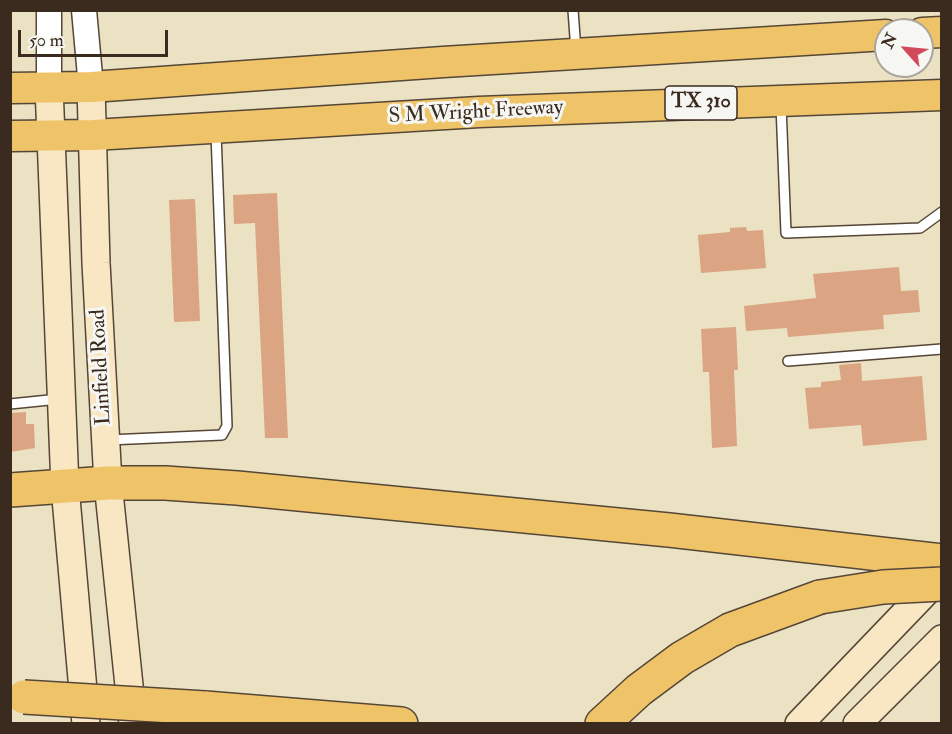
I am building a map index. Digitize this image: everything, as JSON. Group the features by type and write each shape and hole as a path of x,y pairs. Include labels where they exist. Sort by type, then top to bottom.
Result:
{"highway":[{"path":"10,490 108,483 165,483 237,488 658,528 942,561"},
{"path":"602,723 639,690 674,664 730,630 820,597 883,587 942,584"},
{"path":"17,696 401,723"}],"main road":[{"path":"10,88 91,87 874,36"},
{"name":"Linfield Road","path":"49,87 65,487 86,723"},
{"name":"Linfield Road","path":"91,87 96,263 108,483 133,723"},
{"name":"S M Wright Freeway","path":"10,136 93,135 479,112 942,95"},
{"path":"800,723 942,575"},
{"path":"857,723 942,639"}],"street":[{"name":"Linfield Road","path":"49,10 49,87"},
{"name":"Linfield Road","path":"84,10 91,87"}],"lane":[{"path":"573,10 576,54"},
{"path":"781,100 786,233 920,228 942,212"},
{"path":"106,440 222,435 227,426 216,127"},
{"path":"788,361 942,349"},
{"path":"10,404 61,399"}],"building":[{"path":"277,193 288,438 265,438 255,223 234,224 233,195"},
{"path":"195,199 200,321 174,322 169,200"},
{"path":"746,227 747,231 763,230 766,268 701,273 698,235 730,232 730,228"},
{"path":"899,267 901,291 918,290 920,312 883,315 884,329 788,337 787,328 746,331 744,306 816,298 813,274"},
{"path":"736,327 738,370 734,370 737,446 712,448 709,372 703,372 701,329"},
{"path":"861,363 862,381 922,376 927,440 863,446 861,425 809,429 805,388 821,387 821,382 841,380 839,365"},
{"path":"26,412 26,424 34,424 35,448 10,452 10,413"}]}
